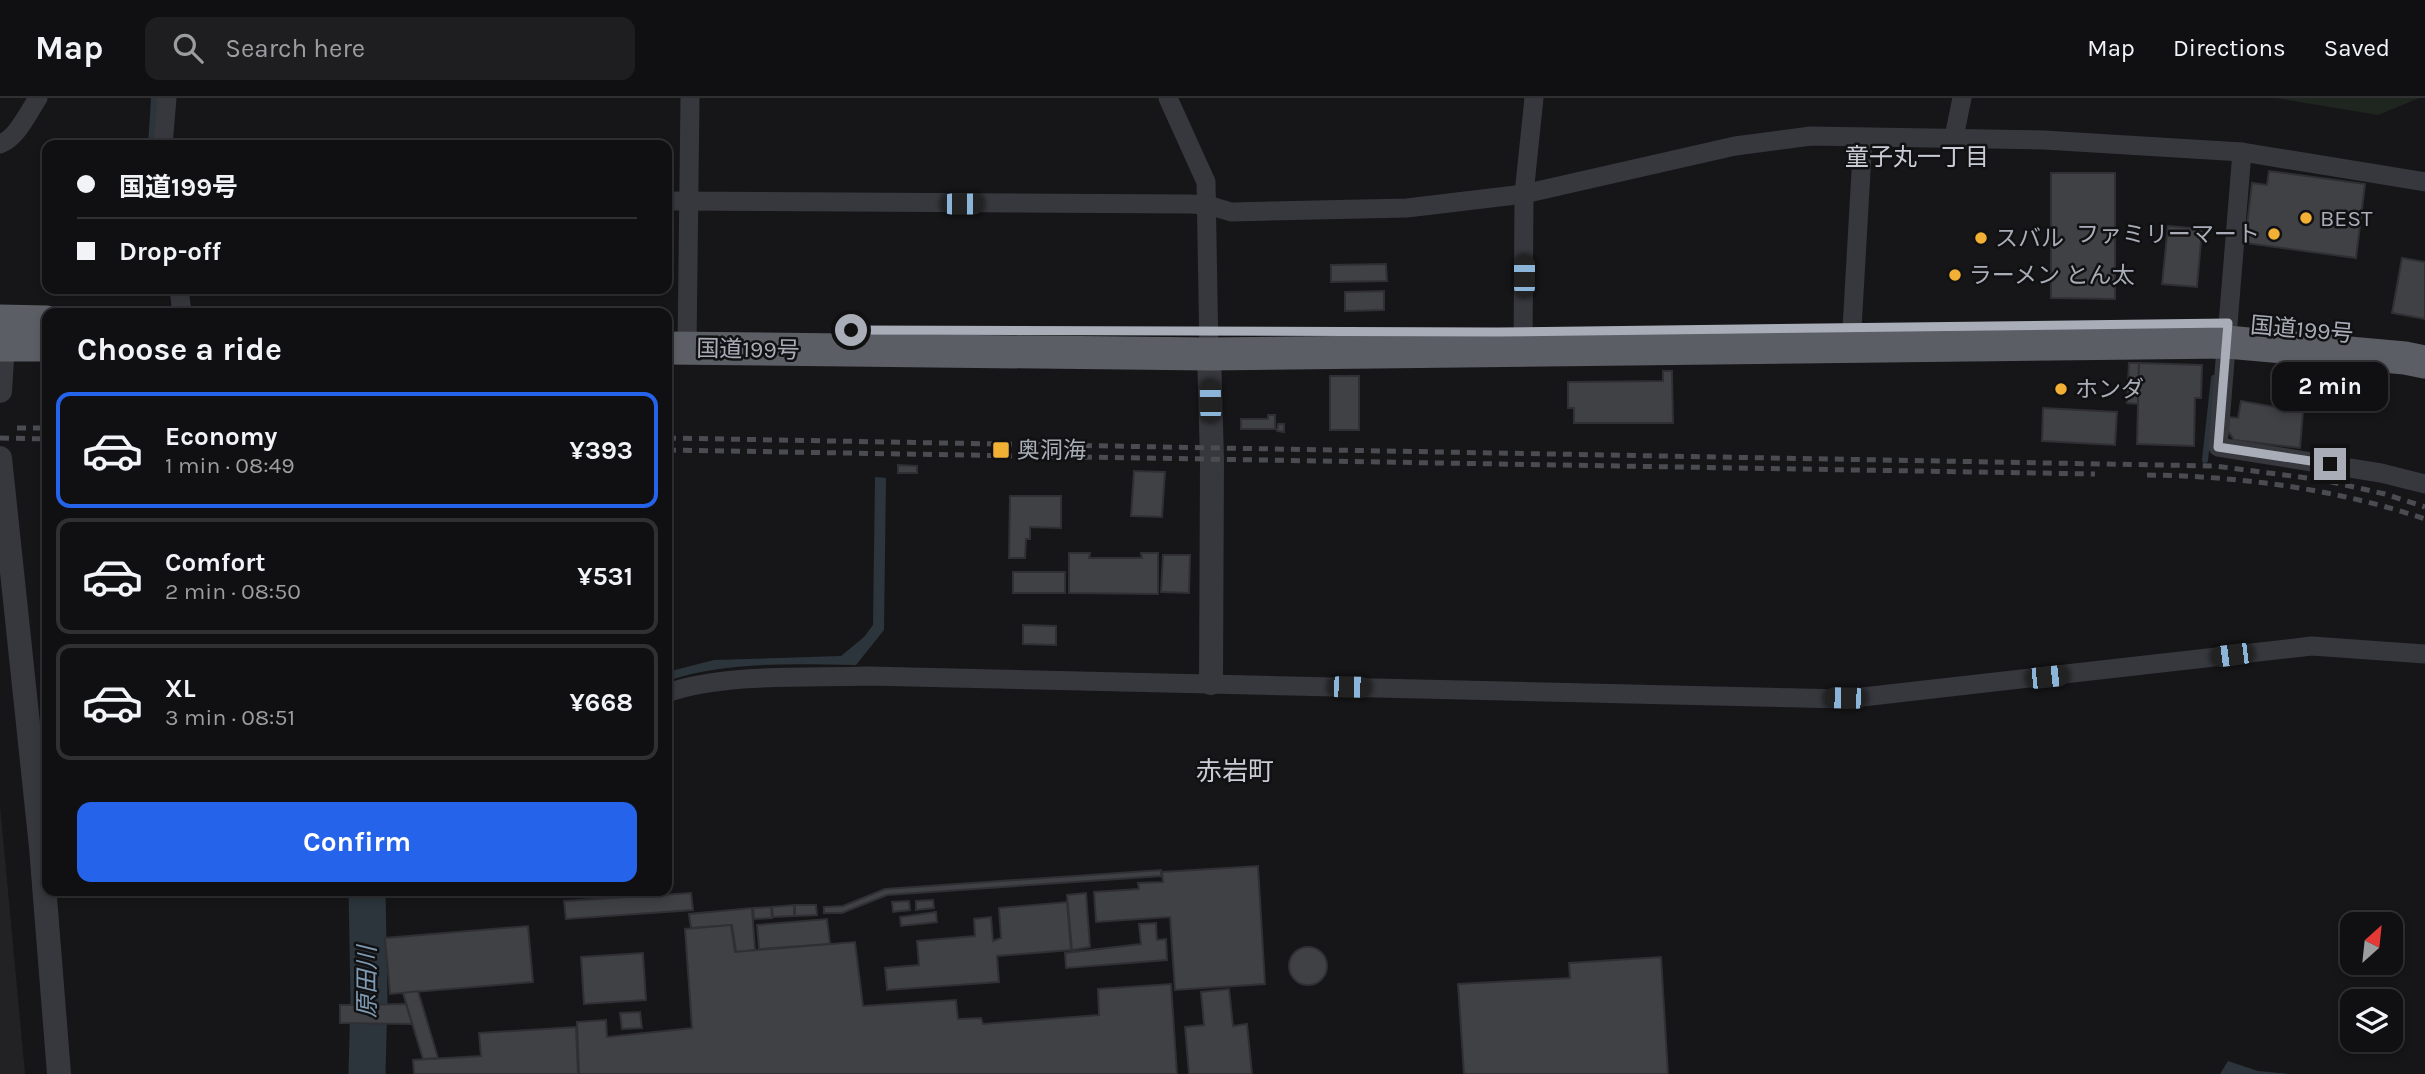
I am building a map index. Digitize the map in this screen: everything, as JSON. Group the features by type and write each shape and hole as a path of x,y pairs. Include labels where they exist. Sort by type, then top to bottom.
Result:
{"highway":[{"path":"2,333 42,323"},
{"path":"2,333 42,344"},
{"name":"国道199号","path":"2228,333 2425,362"},
{"name":"国道199号","path":"677,339 1209,343 1523,342 2228,333 2388,337 2425,343"}],"street":[{"path":"0,144 6,142 18,128 38,98"},
{"path":"163,140 167,98"},
{"path":"677,339 688,201 690,98"},
{"path":"1168,98 1206,182 1208,205 1212,460 1211,683"},
{"path":"1523,342 1524,194 1534,98"},
{"path":"1954,137 1962,98"},
{"path":"672,201 1208,205 1230,212 1407,208 1524,194 1735,146 1811,136 2044,140 2242,152 2425,182"},
{"path":"1852,337 1863,137"},
{"path":"2242,152 2218,447 2381,473 2425,484"},
{"path":"0,391 2,333"},
{"path":"0,458 42,829"},
{"path":"672,691 690,685 745,680 868,676 1845,698 2312,646 2425,654"},
{"path":"47,896 59,1074"}],"shaded area":[{"path":"2276,98 2419,98 2378,115"},
{"path":"0,805 25,1074 0,1074"}],"water":[{"path":"151,98 162,98 159,140 148,140"},
{"path":"875,477 886,478 884,630 856,665 785,664 736,667 672,680 672,671 714,660 841,656 864,637 873,625"},
{"path":"353,896 378,896 379,1004 353,1004"},
{"path":"354,1024 379,1025 379,1074 354,1074"},
{"path":"2228,1061 2258,1071 2290,1074 2220,1074"}],"building":[{"path":"2269,171 2365,184 2356,258 2245,243 2252,183 2267,185"},
{"path":"2051,173 2115,173 2115,299 2051,298"},
{"path":"2168,226 2202,229 2197,287 2162,284"},
{"path":"2402,258 2425,262 2425,319 2392,313"},
{"path":"1386,264 1387,281 1331,282 1331,265"},
{"path":"1384,291 1384,310 1345,311 1345,292"},
{"path":"2129,363 2139,363 2138,404 2127,403"},
{"path":"2139,363 2202,365 2201,398 2195,398 2194,446 2137,444"},
{"path":"1663,371 1672,371 1673,423 1574,423 1574,408 1568,408 1568,382 1663,381"},
{"path":"1330,376 1359,376 1359,430 1330,430"},
{"path":"2241,401 2303,412 2300,448 2234,440 2228,431 2229,417 2238,418"},
{"path":"2043,408 2117,412 2115,445 2042,441"},
{"path":"1268,415 1275,415 1275,429 1241,429 1241,419 1268,419"},
{"path":"1278,424 1284,424 1284,432 1277,431"},
{"path":"898,465 917,466 917,473 898,473"},
{"path":"1134,471 1165,472 1162,517 1131,516"},
{"path":"1010,496 1061,496 1061,528 1030,527 1025,558 1009,558"},
{"path":"1069,553 1090,553 1089,558 1142,558 1141,553 1158,553 1158,594 1069,593"},
{"path":"1163,555 1190,555 1189,593 1161,592"},
{"path":"1013,572 1065,572 1065,593 1013,593"},
{"path":"1023,625 1056,626 1056,645 1023,644"},
{"path":"1258,866 1265,984 1175,990 1170,917 1096,922 1094,892 1139,889 1138,883 1163,882 1162,872"},
{"path":"1161,870 1161,876 887,895 842,913 824,913 824,907 843,906 885,889"},
{"path":"691,893 693,910 566,919 564,901"},
{"path":"1086,893 1090,947 1072,950 1067,895"},
{"path":"933,900 934,908 916,910 916,901"},
{"path":"909,901 910,910 893,912 892,902"},
{"path":"1067,902 1071,950 997,956 999,982 887,990 885,968 919,965 917,941 975,936 974,919 991,917 993,941 1001,938 999,908"},
{"path":"794,905 794,916 773,917 772,907"},
{"path":"795,905 816,905 817,915 795,916"},
{"path":"771,907 772,918 754,919 753,908"},
{"path":"752,908 755,950 736,952 732,925 691,928 689,914"},
{"path":"936,912 937,922 901,926 900,917"},
{"path":"827,919 830,944 759,949 757,925"},
{"path":"1156,923 1157,940 1166,939 1167,960 1066,968 1065,953 1141,944 1139,924"},
{"path":"731,925 735,952 855,942 863,1006 956,1000 958,1019 981,1018 983,1024 1099,1015 1098,989 1171,984 1177,1074 579,1074 577,1022 606,1020 607,1037 692,1028 685,929"},
{"path":"528,926 533,982 390,994 385,938"},
{"path":"1308,947 1321,953 1327,966 1321,979 1308,985 1295,979 1289,966 1295,953"},
{"path":"643,953 646,1000 584,1004 581,957"},
{"path":"1661,957 1668,1074 1464,1074 1458,984 1570,978 1569,963"},
{"path":"1229,989 1233,1026 1247,1024 1252,1074 1189,1074 1185,1027 1204,1025 1201,992"},
{"path":"418,991 438,1058 423,1059 403,993"},
{"path":"406,1004 412,1024 340,1023 340,1005"},
{"path":"640,1012 642,1028 622,1029 620,1013"},
{"path":"576,1027 578,1074 414,1074 413,1060 481,1056 479,1033"}],"waterway":[{"path":"2205,460 2214,378"},
{"name":"原田川","path":"367,896 367,1074"}],"railway":[{"path":"17,428 42,428"},
{"path":"0,438 42,439"},
{"path":"672,438 2215,466 2323,480 2385,494 2425,507"},
{"path":"672,450 2095,474"},
{"path":"2147,475 2217,478 2288,486 2357,500 2425,519"}],"place":[{"name":"BEST","path":"2306,218"},
{"name":"ファミリーマート","path":"2274,234"},
{"name":"スバル","path":"1981,238"},
{"name":"ラーメン とん太","path":"1955,275"},
{"name":"ホンダ","path":"2061,389"},
{"name":"奥洞海","path":"1001,450"}],"district":[{"name":"童子丸一丁目","path":"1917,157"},
{"name":"赤岩町","path":"1235,771"}],"route":[{"path":"851,330 1497,332 2228,323 2218,447 2330,464"}]}
